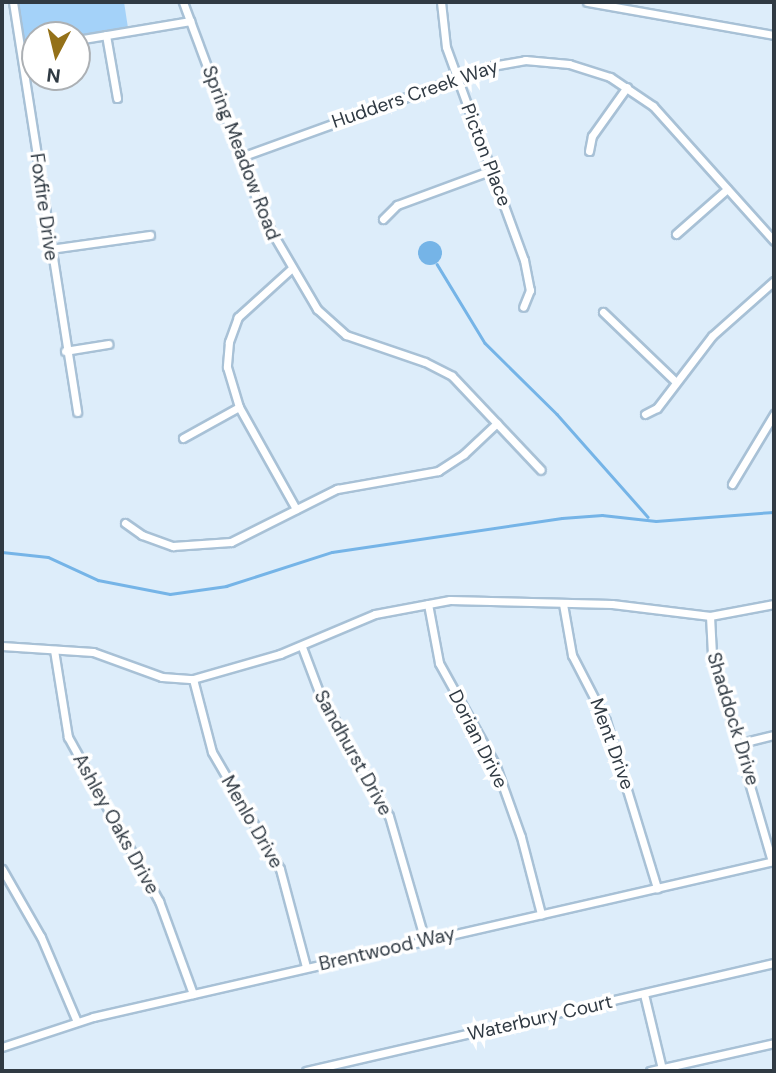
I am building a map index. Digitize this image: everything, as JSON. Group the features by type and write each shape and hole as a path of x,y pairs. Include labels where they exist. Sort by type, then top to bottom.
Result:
{"street":[{"name":"Foxfire Drive","path":"13,2 65,351 77,412"},
{"name":"Spring Meadow Road","path":"183,2 263,217 291,269 336,329 445,371 541,470"},
{"name":"Picton Place","path":"441,2 444,37 530,280 530,294 523,307"},
{"path":"587,2 774,35"},
{"path":"91,38 190,20"},
{"path":"106,35 117,98"},
{"name":"Hudders Creek Way","path":"241,157 457,77 508,62 545,60 597,71 627,87 653,106 774,241"},
{"path":"589,151 592,136 627,87"},
{"path":"383,219 397,205 492,170"},
{"path":"677,234 727,189"},
{"path":"50,249 150,235"},
{"path":"291,269 248,304 232,329 227,367 239,407 296,509"},
{"path":"645,414 657,408 712,336 774,281"},
{"path":"603,312 676,382"},
{"path":"65,351 108,344"},
{"path":"183,438 239,407"},
{"path":"732,484 774,414"},
{"path":"125,523 160,542 200,547 245,537 296,509 345,487 438,471 464,454 497,423"},
{"path":"2,646 93,652 162,677 193,679 302,647 375,614 428,604 468,599 612,604 710,616 774,604"},
{"name":"Dorian Drive","path":"428,604 439,663 495,764 521,837 541,914"},
{"name":"Ment Drive","path":"563,604 572,655 606,721 656,888"},
{"name":"Shaddock Drive","path":"710,616 712,655 741,743 773,861"},
{"name":"Sandhurst Drive","path":"302,647 319,692 389,816 425,941"},
{"name":"Ashley Oaks Drive","path":"54,650 68,737 159,901 193,993"},
{"name":"Menlo Drive","path":"193,679 212,752 280,869 306,967"},
{"path":"741,743 774,735"},
{"name":"Brentwood Way","path":"2,1046 77,1022 193,993 773,861"},
{"path":"2,869 53,962 77,1022"},
{"name":"Waterbury Court","path":"306,1071 774,963"},
{"path":"644,994 662,1069"},
{"path":"650,1071 774,1043"}],"shaded area":[{"path":"17,2 124,2 128,28 91,34 91,21 21,21 21,27"},
{"path":"430,241 438,245 442,253 438,261 430,265 422,261 418,253 422,245"}],"waterway":[{"path":"437,264 485,343 557,414 648,517"},
{"path":"2,552 48,557 98,580 170,594 226,586 332,552 562,518 602,515 656,521 774,512"}]}
